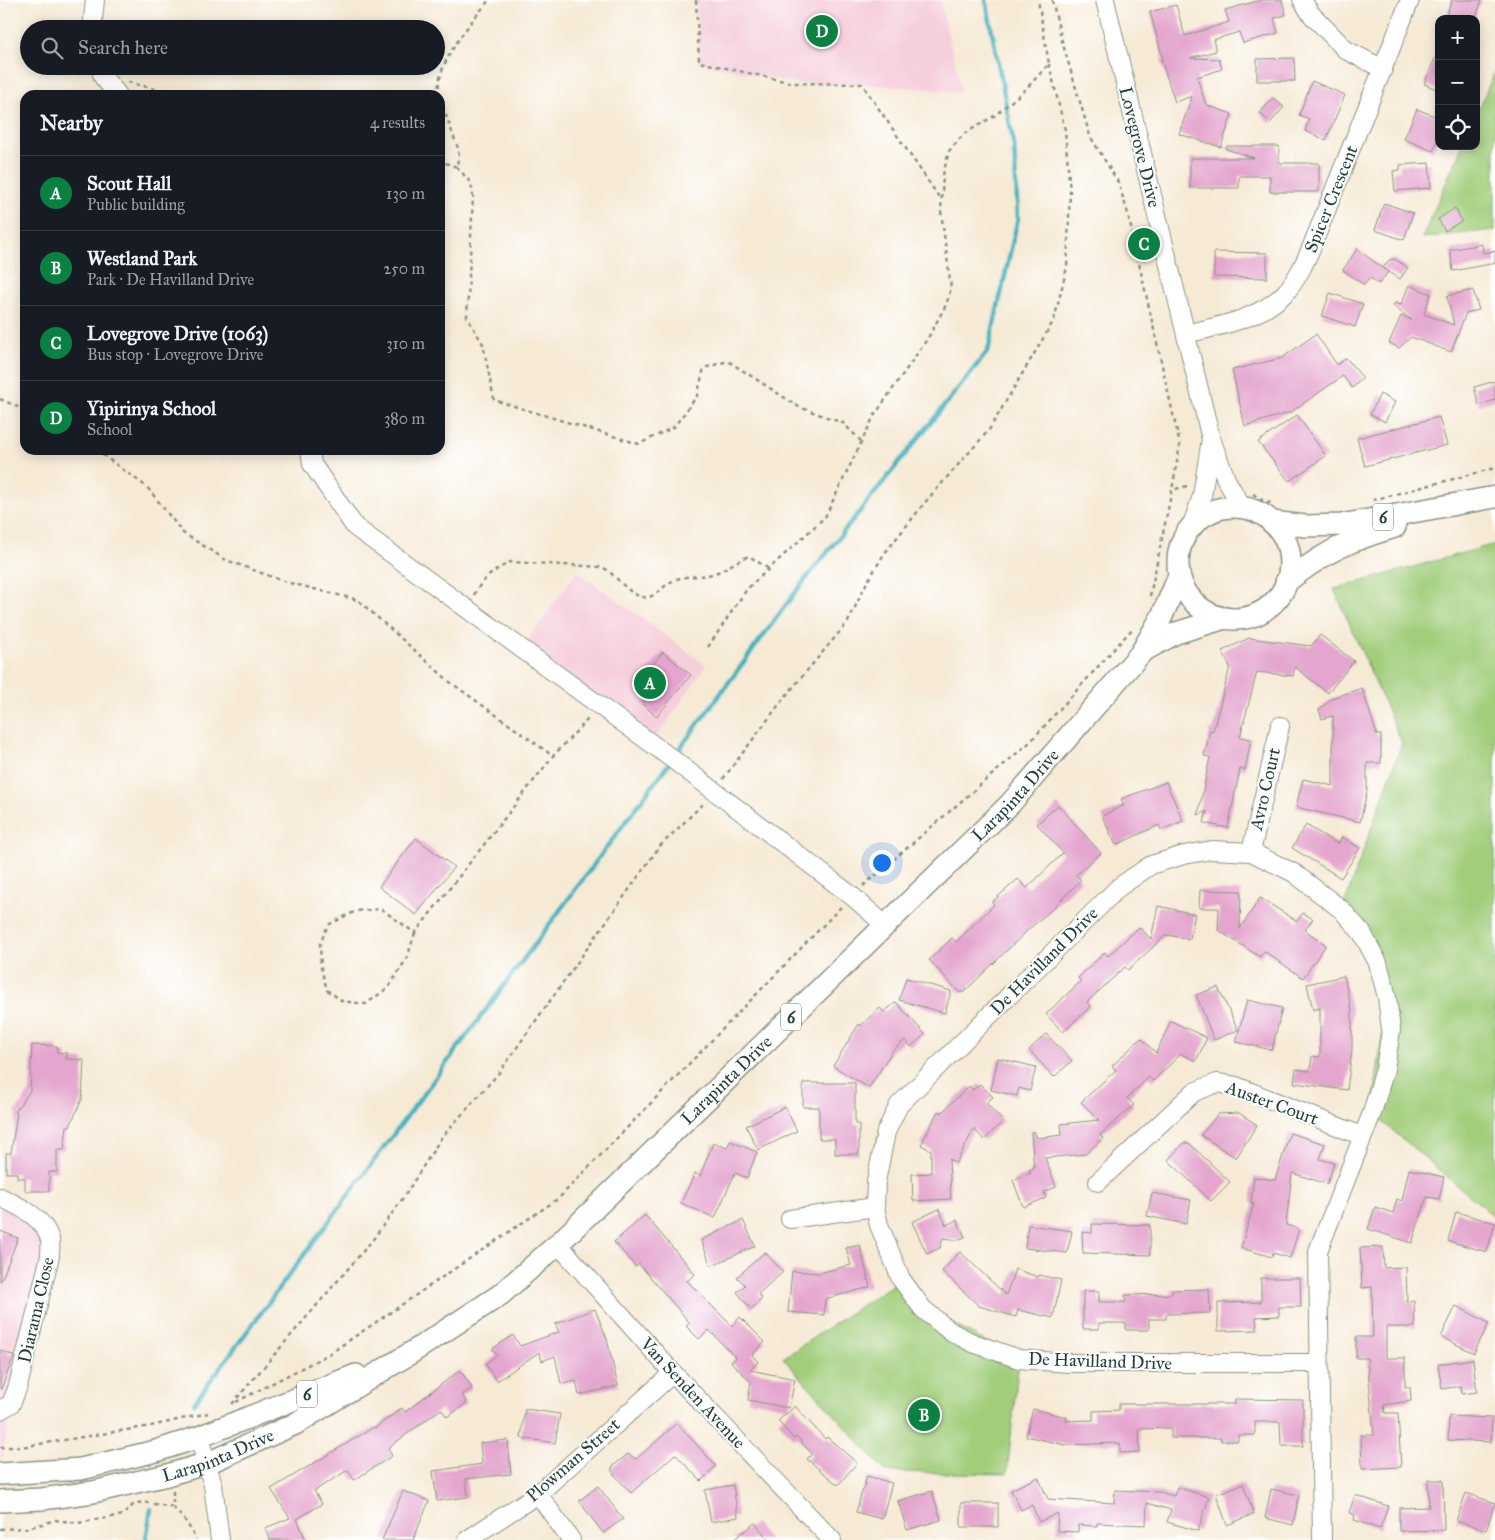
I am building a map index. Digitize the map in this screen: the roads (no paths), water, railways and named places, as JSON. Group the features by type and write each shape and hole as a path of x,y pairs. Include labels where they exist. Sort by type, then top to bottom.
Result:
{"main road":[{"name":"6","path":"1270,509 1288,549 1290,560 1286,582 1275,600 1257,613 1247,617 1225,618 1196,604 1189,596 1179,576 1178,565 1181,544 1192,525 1220,508 1242,508 1258,513 1270,509 1306,526 1341,525 1495,498"},
{"name":"6","path":"1286,582 1329,551 1357,538 1438,514 1495,503"},
{"name":"Larapinta Drive","path":"0,1501 42,1499 93,1492 208,1463 295,1424 414,1351 500,1295 558,1244 1010,804 1141,652 1162,616 1179,576"},
{"name":"Larapinta Drive","path":"1141,652 1176,633 1225,618"},
{"name":"Larapinta Drive","path":"0,1474 80,1469 156,1451 199,1437 414,1351"}],"street":[{"path":"93,20 95,0"},
{"name":"Lovegrove Drive","path":"1105,0 1211,439 1226,479 1242,508"},
{"path":"1302,0 1312,14 1346,50 1383,69"},
{"name":"Spicer Crescent","path":"1186,334 1237,321 1261,310 1285,293 1302,267 1312,246 1410,0"},
{"path":"103,75 114,90"},
{"name":"Lovegrove Drive","path":"1192,525 1202,496 1211,439"},
{"path":"311,455 312,464 355,527 660,749 697,780 852,896 885,925"},
{"name":"Avro Court","path":"1251,852 1280,726"},
{"name":"De Havilland Drive","path":"1318,1364 1068,1363 1019,1359 973,1343 951,1332 924,1309 901,1279 879,1225 875,1206 876,1182 886,1132 899,1105 1119,887 1151,866 1184,855 1212,850 1251,852 1294,873 1342,910 1362,933 1378,962 1387,997 1391,1030 1385,1068 1372,1113 1318,1251 1318,1364 1322,1540"},
{"name":"Auster Court","path":"1098,1182 1194,1092 1216,1083 1236,1086 1362,1136"},
{"name":"Diarama Close","path":"0,1197 27,1210 44,1228 50,1240 50,1256 18,1386 11,1404 0,1410"},
{"path":"790,1219 875,1206"},
{"name":"Van Senden Avenue","path":"558,1244 673,1373 832,1540"},
{"name":"Plowman Street","path":"467,1540 538,1494 673,1373"},
{"path":"199,1437 208,1463 220,1540"},
{"path":"538,1494 571,1540"}],"waterway":[{"path":"675,755 797,590 988,351 1018,218 1014,146 986,0"},
{"path":"194,1403 670,762"},
{"path":"146,1540 151,1509"}],"place":[{"name":"Yipirinya School","path":"822,31"},
{"name":"Lovegrove Drive (1063)","path":"1144,244"},
{"name":"Scout Hall","path":"650,683"},
{"name":"Westland Park","path":"924,1415"}]}
